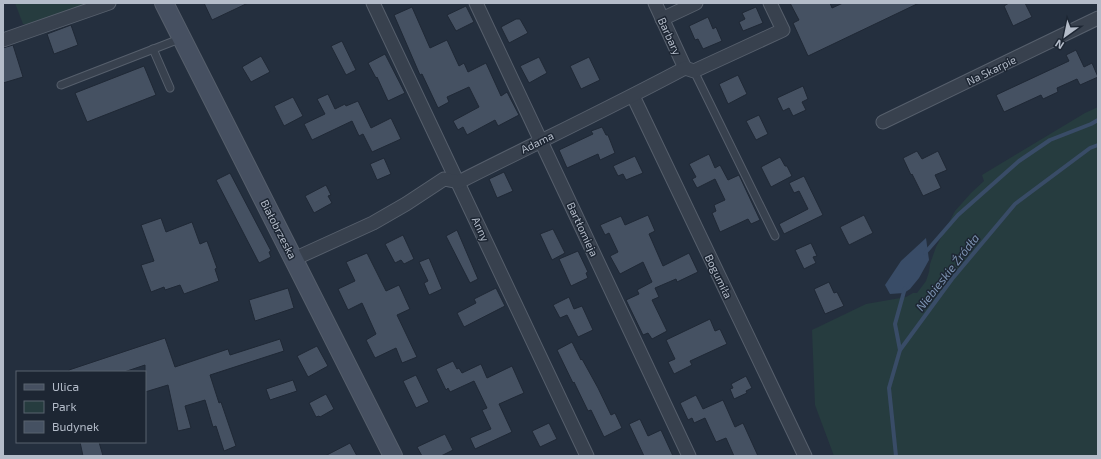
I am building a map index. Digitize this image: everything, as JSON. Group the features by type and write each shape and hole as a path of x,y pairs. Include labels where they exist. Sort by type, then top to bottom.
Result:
{"main road":[{"name":"Białobrzeska","path":"164,3 393,456"}],"street":[{"path":"3,40 109,3"},
{"name":"Anny","path":"373,3 587,456"},
{"name":"Bartłomieja","path":"476,3 689,456"},
{"name":"Barbary","path":"655,3 662,19 690,70"},
{"path":"662,19 696,3"},
{"name":"Adama","path":"294,259 373,223 406,204 444,179 458,182 632,96 783,30 770,3"},
{"name":"Na Skarpie","path":"883,122 1098,18"},
{"name":"Bogumiła","path":"632,96 805,456"}],"lane":[{"path":"61,85 182,38"},
{"path":"153,49 170,88"},
{"path":"690,70 775,236"}],"green space":[{"path":"15,3 94,3 34,24 23,24"},
{"path":"1098,107 1098,456 834,456 815,405 812,330 866,304 906,297 913,293 917,293 926,281 936,247 955,211 984,181 982,175 1085,113"}],"water":[{"path":"926,238 929,260 919,278 910,289 904,293 890,294 885,285 901,261"}],"building":[{"path":"204,3 248,3 212,20"},
{"path":"790,3 830,3 832,8 843,3 919,3 808,56 793,23 799,20"},
{"path":"1009,3 1025,3 1032,17 1013,26 1004,6"},
{"path":"466,6 474,22 456,31 447,15"},
{"path":"412,7 430,48 447,40 459,66 464,63 468,72 486,63 501,96 507,92 519,115 498,126 495,120 467,135 463,127 458,130 453,121 479,107 469,87 447,97 449,102 438,108 422,74 420,75 394,15"},
{"path":"756,7 763,23 743,31 739,22 745,19 742,13"},
{"path":"708,17 713,29 716,27 722,41 703,49 698,39 695,40 689,26"},
{"path":"516,19 520,19 528,33 509,43 501,27"},
{"path":"71,25 78,45 54,54 47,34"},
{"path":"342,41 356,70 346,75 331,46"},
{"path":"13,45 23,77 3,83 3,48"},
{"path":"1076,50 1084,67 1092,63 1098,77 1080,85 1077,79 1057,88 1058,92 1043,99 1041,95 1004,112 996,95 1069,61 1066,55"},
{"path":"385,54 405,93 388,101 377,77 376,78 368,63"},
{"path":"261,56 270,72 251,82 242,67"},
{"path":"539,57 547,73 529,83 520,66"},
{"path":"589,57 600,80 581,89 570,66"},
{"path":"144,66 156,95 87,122 75,93"},
{"path":"738,75 747,94 728,104 719,84"},
{"path":"803,86 808,99 802,102 806,110 793,116 789,108 783,111 777,98"},
{"path":"328,94 335,109 345,104 346,106 358,101 371,128 391,118 401,139 372,152 363,134 359,136 352,121 312,140 304,124 325,114 317,99"},
{"path":"293,97 303,116 284,126 274,106"},
{"path":"759,115 768,134 756,140 746,121"},
{"path":"602,127 606,135 608,135 615,153 600,160 598,154 567,168 559,150 593,134 591,131"},
{"path":"917,151 922,159 938,151 947,170 935,175 941,188 923,196 903,158"},
{"path":"709,154 715,168 720,165 728,180 739,175 760,220 751,224 748,219 720,232 712,213 716,211 714,205 725,200 715,179 697,188 692,179 696,177 689,164"},
{"path":"635,156 643,173 626,180 623,174 618,176 613,166"},
{"path":"780,157 792,176 771,187 761,167"},
{"path":"384,158 391,174 377,180 370,164"},
{"path":"504,172 513,191 497,198 489,179"},
{"path":"230,173 271,251 269,252 271,257 259,263 216,180"},
{"path":"804,176 823,215 784,234 779,224 808,209 799,191 794,193 789,183"},
{"path":"326,185 331,195 328,196 332,203 314,213 305,196"},
{"path":"648,215 655,231 649,234 663,266 689,253 698,272 677,282 676,279 655,288 659,297 652,300 667,331 652,339 648,333 643,335 626,300 639,294 637,290 652,282 643,262 620,274 610,256 618,252 609,233 605,235 600,225 621,216 625,225"},
{"path":"864,215 873,233 849,245 840,227"},
{"path":"161,218 166,232 192,222 200,244 207,241 217,268 215,269 219,281 184,294 180,285 165,290 164,287 151,292 141,265 154,261 141,225"},
{"path":"553,229 565,253 552,260 540,234"},
{"path":"457,230 478,279 470,283 446,236"},
{"path":"403,235 414,259 404,264 401,260 395,263 385,244"},
{"path":"811,243 817,256 813,257 816,263 804,269 795,250"},
{"path":"578,251 588,272 586,273 588,278 571,286 559,259"},
{"path":"367,253 386,291 399,285 410,309 397,315 417,357 402,363 396,348 375,358 366,340 376,334 362,303 348,310 338,289 355,281 346,262"},
{"path":"429,258 442,289 429,295 424,283 428,281 419,262"},
{"path":"829,282 834,293 837,292 844,306 825,314 814,289"},
{"path":"288,288 294,308 255,321 249,300"},
{"path":"496,288 505,306 464,327 457,313 476,303 474,299"},
{"path":"569,297 574,309 582,306 593,330 578,337 567,315 560,318 553,305"},
{"path":"710,319 715,331 720,329 727,344 690,361 692,365 674,374 668,362 675,359 666,340"},
{"path":"165,338 175,367 228,349 230,355 280,339 284,351 210,375 236,446 224,451 216,426 213,427 205,400 185,406 191,428 178,431 168,385 146,392 145,365 127,371 69,370"},
{"path":"572,342 598,388 611,415 615,413 622,428 604,437 591,410 588,411 557,350"},
{"path":"317,346 328,366 308,377 297,356"},
{"path":"453,361 457,369 459,368 462,373 481,364 487,378 512,366 524,393 499,404 512,432 475,449 470,438 491,429 482,410 487,408 474,381 450,392 448,388 446,390 436,369"},
{"path":"416,375 429,402 416,408 403,381"},
{"path":"746,376 752,388 746,391 747,393 734,399 730,389 733,388 731,384"},
{"path":"293,380 297,391 270,400 266,389"},
{"path":"326,394 334,409 320,417 316,417 309,403"},
{"path":"696,395 703,409 723,400 735,427 743,423 758,456 734,456 726,438 716,442 705,418 694,423 692,418 688,420 680,403"},
{"path":"640,419 648,436 661,430 673,456 644,456 629,424"},
{"path":"549,423 557,439 540,447 532,431"},
{"path":"445,434 453,450 441,456 422,456 417,447"},
{"path":"80,443 99,443 103,456 83,456"},
{"path":"350,443 357,456 325,456"}],"waterway":[{"path":"925,253 958,215 1019,161 1050,140 1098,120"},
{"name":"Niebieskie Źródła","path":"896,456 889,388 900,350 952,279 1015,204 1090,148 1098,145"},
{"path":"900,350 895,324 905,288"}]}
